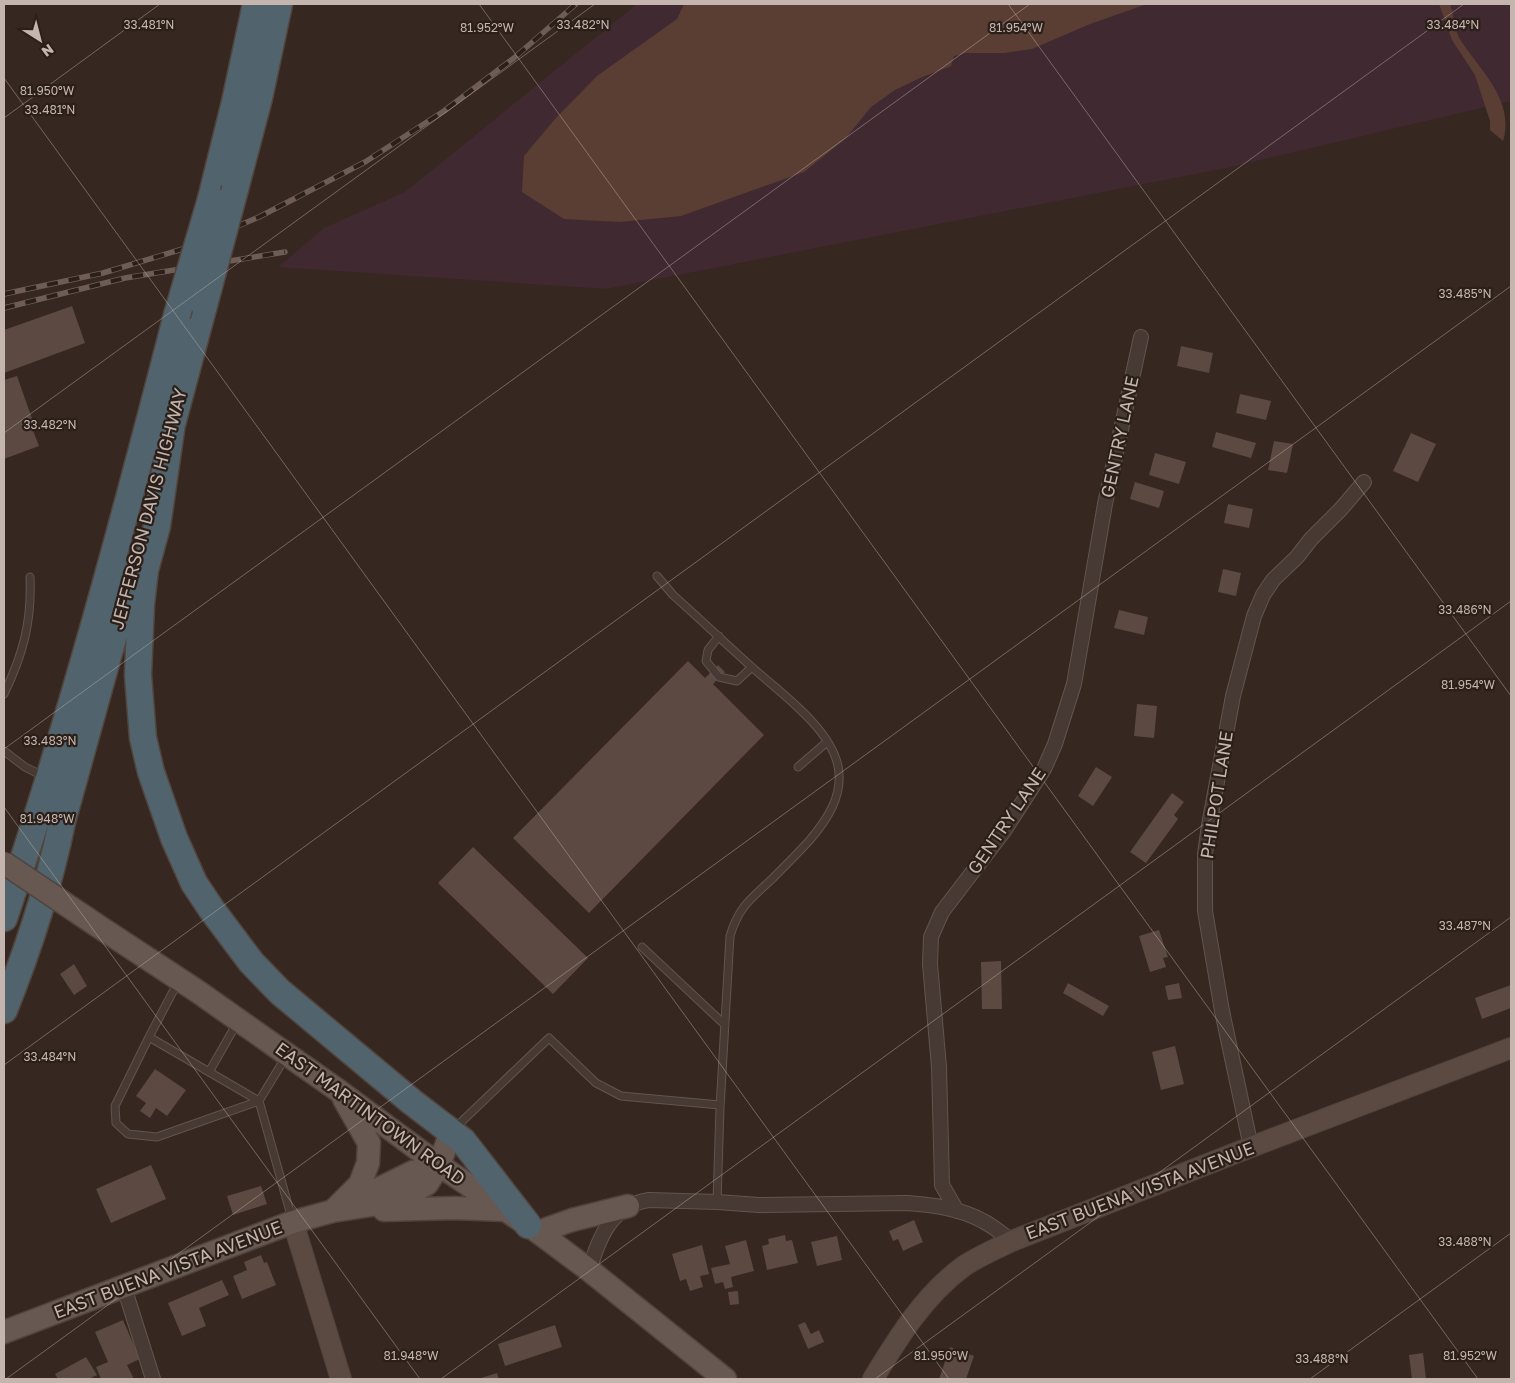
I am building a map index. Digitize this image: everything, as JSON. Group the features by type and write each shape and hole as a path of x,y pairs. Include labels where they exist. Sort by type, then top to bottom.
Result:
{"highway":[{"name":"JEFFERSON DAVIS HIGHWAY","path":"4,918 48,783 89,643 210,199 235,102 256,4"},
{"name":"JEFFERSON DAVIS HIGHWAY","path":"4,1010 20,968 54,859 62,822 259,98 279,4"},
{"path":"172,423 157,526 145,570 140,604 138,675 143,738 154,780 174,838 194,883 251,962 280,992 463,1141 533,1228"},
{"path":"4,879 23,830 48,783"}],"main road":[{"name":"EAST MARTINTOWN ROAD","path":"4,863 239,1021 339,1091 439,1165 533,1228 589,1270 725,1379"},
{"name":"EAST BUENA VISTA AVENUE","path":"1012,1241 1511,1048"},
{"path":"333,1211 360,1184 368,1163 369,1150 368,1143 339,1091"},
{"name":"EAST BUENA VISTA AVENUE","path":"4,1332 293,1222 333,1211 397,1201 427,1184 439,1165 451,1132"},
{"path":"533,1228 628,1206"},
{"path":"333,1211 447,1208 505,1210"},
{"path":"293,1222 341,1379"},
{"path":"872,1379 923,1304 964,1266 1012,1241"}],"street":[{"name":"GENTRY LANE","path":"956,1211 942,1185 939,1067 930,964 931,937 942,912 1004,831 1044,769 1066,713 1076,675 1105,504 1141,337"},
{"name":"PHILPOT LANE","path":"1251,1147 1222,1011 1205,911 1205,854 1209,825 1233,696 1254,616 1263,595 1273,580 1297,557 1311,539 1364,482"},
{"name":"EAST BUENA VISTA AVENUE","path":"589,1270 599,1241 613,1218 628,1206 649,1200 759,1205 926,1204 956,1211 983,1221 1012,1241"},
{"path":"124,1286 152,1379"}],"lane":[{"path":"657,576 673,595 811,720 827,742 838,764 839,771 836,797 832,809 818,831 791,861 748,900 734,923 728,949 720,1105 718,1202"},
{"path":"4,694 19,660 27,634 30,614 30,577"},
{"path":"719,636 708,650 706,662 719,677 737,681 752,667"},
{"path":"798,767 827,742"},
{"path":"4,751 48,783"},
{"path":"642,947 725,1025"},
{"path":"179,980 115,1106 116,1123 128,1134 157,1137 259,1101 287,1055"},
{"path":"209,1072 239,1021"},
{"path":"149,1037 259,1101 293,1222"},
{"path":"451,1132 549,1038 596,1083 621,1096 720,1105"}],"shaded area":[{"path":"637,4 1511,4 1511,101 1231,167 606,289 278,267 324,228 405,192"},
{"path":"684,4 1147,4 1090,24 1032,49 1004,53 966,53 954,56 951,66 895,90 871,107 845,139 804,172 681,216 620,222 564,219 522,192 524,156 555,119 597,76 677,19"},
{"path":"1439,4 1450,4 1455,28 1461,41 1494,87 1504,113 1503,141 1490,130 1490,121 1475,75 1452,40"}],"building":[{"path":"72,306 85,343 4,373 4,330"},
{"path":"1181,346 1213,353 1209,373 1177,366"},
{"path":"17,376 35,427 32,428 39,446 4,459 4,380"},
{"path":"1240,394 1271,401 1266,420 1236,413"},
{"path":"1216,432 1256,443 1251,458 1212,447"},
{"path":"1411,433 1436,444 1418,482 1393,471"},
{"path":"1274,441 1293,444 1287,473 1268,470"},
{"path":"1155,453 1186,462 1179,484 1149,475"},
{"path":"1135,482 1164,491 1159,508 1130,499"},
{"path":"1228,504 1253,509 1249,528 1224,523"},
{"path":"1223,569 1241,573 1236,596 1218,592"},
{"path":"1119,610 1148,617 1144,635 1114,628"},
{"path":"688,661 705,678 718,665 725,672 713,684 764,735 589,913 513,838"},
{"path":"1137,704 1157,706 1154,738 1134,736"},
{"path":"1096,767 1112,777 1093,806 1078,796"},
{"path":"1172,793 1184,802 1174,815 1178,819 1146,863 1130,852"},
{"path":"473,847 588,958 553,994 438,883"},
{"path":"1159,930 1168,957 1163,958 1166,967 1150,972 1139,936"},
{"path":"1001,961 1002,1009 982,1009 981,962"},
{"path":"74,964 87,986 74,995 60,974"},
{"path":"1068,983 1109,1006 1103,1016 1063,993"},
{"path":"1179,983 1182,998 1168,1000 1165,986"},
{"path":"1511,985 1511,1008 1482,1019 1475,998"},
{"path":"1175,1046 1184,1084 1161,1090 1152,1052"},
{"path":"155,1069 186,1090 167,1116 156,1108 150,1118 140,1111 146,1103 136,1096"},
{"path":"151,1165 166,1199 111,1223 96,1189"},
{"path":"261,1186 267,1204 233,1215 227,1196"},
{"path":"914,1220 923,1242 903,1251 898,1239 893,1241 889,1231"},
{"path":"785,1235 786,1241 792,1240 798,1263 767,1270 762,1246 769,1244 768,1239"},
{"path":"837,1236 842,1260 817,1266 811,1242"},
{"path":"746,1240 754,1271 731,1277 733,1287 725,1289 723,1282 715,1284 711,1268 730,1264 725,1246"},
{"path":"702,1245 709,1274 700,1276 703,1287 690,1291 686,1279 680,1281 672,1254"},
{"path":"261,1255 264,1263 267,1262 276,1285 242,1299 233,1276 247,1270 244,1262"},
{"path":"222,1280 229,1295 199,1308 206,1326 182,1336 168,1303"},
{"path":"738,1291 739,1304 730,1305 728,1292"},
{"path":"123,1320 140,1359 127,1365 134,1379 101,1379 96,1367 108,1362 95,1332"},
{"path":"805,1322 811,1334 819,1330 824,1342 808,1349 798,1325"},
{"path":"555,1325 562,1347 505,1366 498,1344"},
{"path":"950,1347 974,1356 966,1379 939,1379"},
{"path":"1423,1353 1426,1379 1412,1379 1409,1355"},
{"path":"86,1357 97,1375 89,1379 58,1379 55,1374"},
{"path":"497,1373 499,1379 478,1379"}],"railway":[{"path":"4,294 103,273 186,248 259,217 365,162 444,111 514,58 576,4"},
{"path":"4,308 125,278 285,252"}]}
